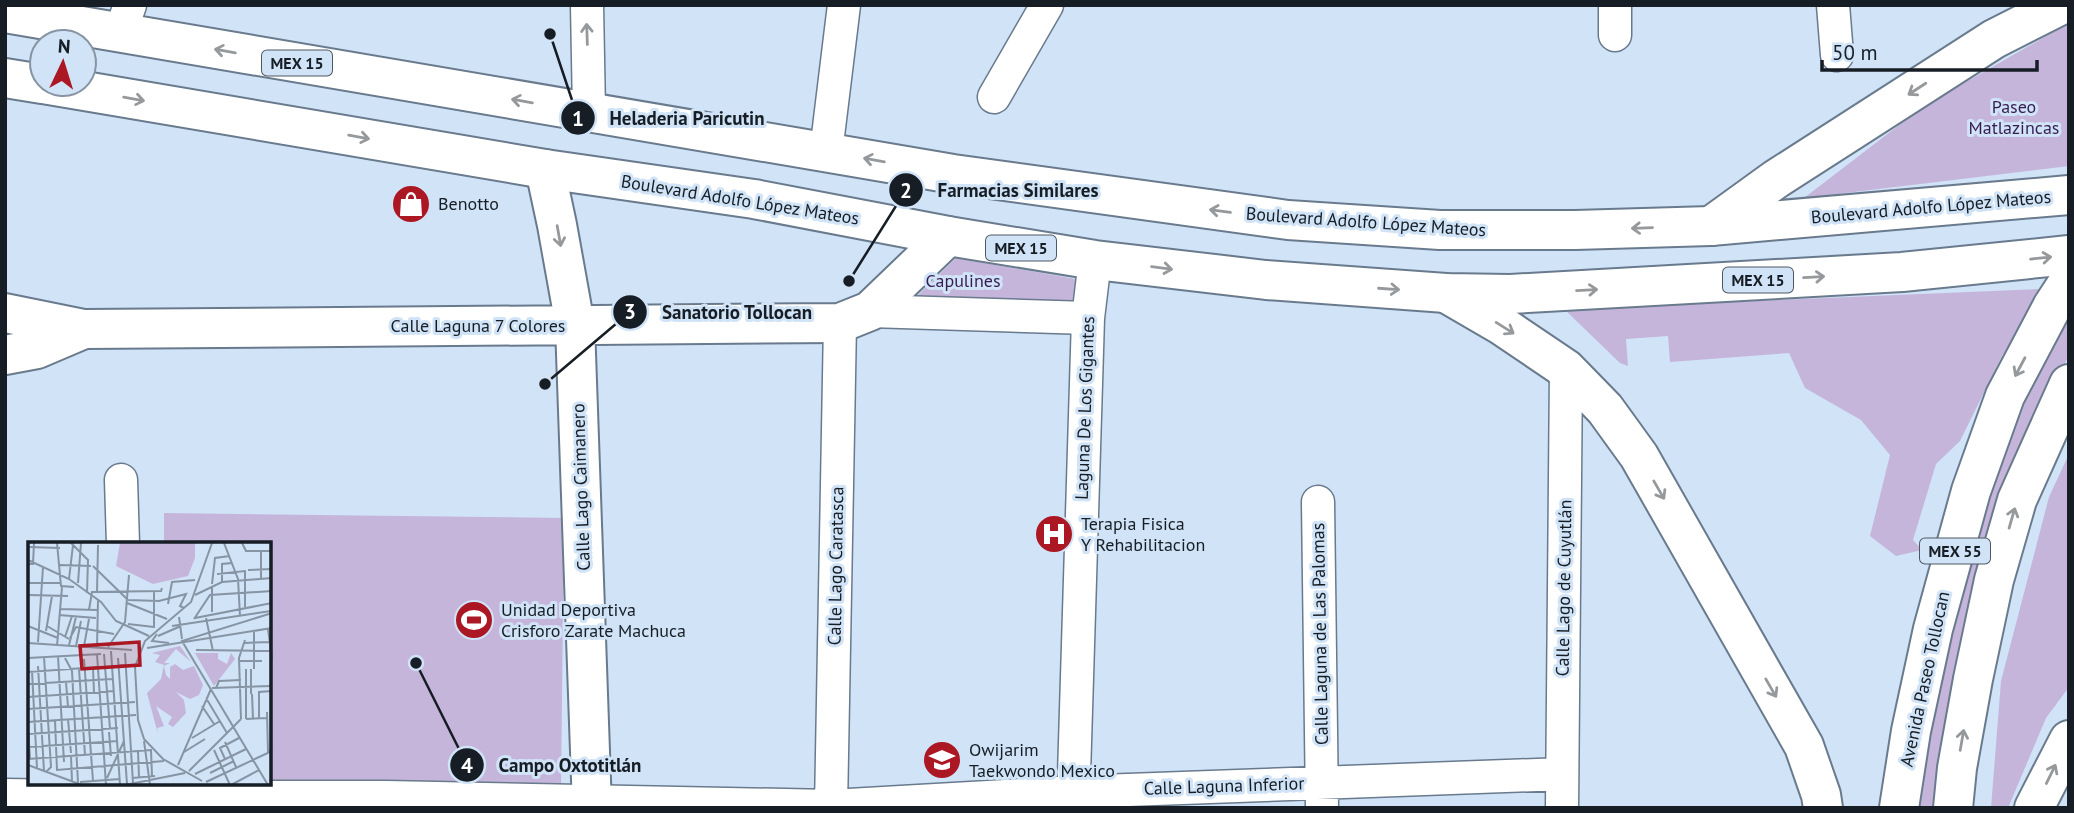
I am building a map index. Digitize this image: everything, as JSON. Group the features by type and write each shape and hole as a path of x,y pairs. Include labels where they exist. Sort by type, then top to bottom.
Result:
{"main road":[{"path":"1711,226 1776,179 1994,40 2061,5"},
{"name":"Boulevard Adolfo López Mateos","path":"5,13 125,19 589,112 953,173 1288,220 1440,230 1711,226 2069,195"},
{"name":"Boulevard Adolfo López Mateos","path":"5,78 28,82"},
{"name":"Boulevard Adolfo López Mateos","path":"98,93 545,169 754,199 948,236 1095,260 1266,280 1446,293 1510,293 1889,273 2069,255"},
{"name":"Calle Lago Caimanero","path":"545,169 575,325 592,804"},
{"path":"855,317 948,236"},
{"path":"1446,293 1501,325 1566,369 1605,409 1639,456 1804,746 1823,808"},
{"name":"Avenida Paseo Tollocan","path":"1899,808 1911,731 1933,629 1971,491 2005,396 2060,294"},
{"name":"Calle Laguna 7 Colores","path":"5,313 84,329 575,325 855,317"},
{"name":"Calle Laguna 7 Colores","path":"5,355 37,349 84,329"},
{"name":"MEX 55","path":"1953,808 1970,692 1994,580 2017,500 2069,384"},
{"path":"2034,808 2069,740"}],"street":[{"path":"587,5 589,112"},
{"path":"826,152 844,5"},
{"path":"994,97 1047,5"},
{"path":"1833,5 1837,55"},
{"name":"Laguna De Los Gigantes","path":"1073,800 1088,318 1095,260"},
{"name":"Calle Laguna 7 Colores","path":"855,317 1088,318"},
{"name":"Calle Lago Caratasca","path":"831,807 855,317"},
{"name":"Calle Lago de Cuyutlán","path":"1562,808 1566,369"},
{"path":"121,480 124,542"},
{"name":"Calle Laguna de Las Palomas","path":"1318,502 1322,795"},
{"name":"Calle Laguna Inferior","path":"5,795 387,803 831,807 1322,795 1562,774"}],"green space":[{"name":"Paseo Matlazincas","path":"2069,23 2069,166 1804,198 1924,106"},
{"name":"Capulines","path":"956,258 1081,280 1075,307 912,301"},
{"path":"2040,289 2031,322 2003,354 1960,441 1936,464 1913,540 1922,550 1896,556 1870,536 1890,455 1861,420 1805,388 1789,353 1670,362 1668,336 1626,339 1628,366 1620,363 1564,309"},
{"path":"2069,307 2069,355 2020,457 1962,633 1939,808 1909,808 1934,662 2007,440 2058,325"},
{"path":"2069,454 2069,687 2046,718 2008,808 1991,808 2001,681 2049,497"},
{"path":"164,513 564,518 561,789 271,783 271,542 164,542"}],"place":[{"name":"Heladeria Paricutin","path":"550,34"},
{"name":"Benotto","path":"411,204"},
{"name":"Farmacias Similares","path":"849,281"},
{"name":"Sanatorio Tollocan","path":"545,384"},
{"name":"Terapia Fisica Y Rehabilitacion","path":"1054,534"},
{"name":"Unidad Deportiva Crisforo Zarate Machuca","path":"474,620"},
{"name":"Campo Oxtotitlán","path":"416,663"},
{"name":"Owijarim Taekwondo Mexico","path":"942,760"}]}
